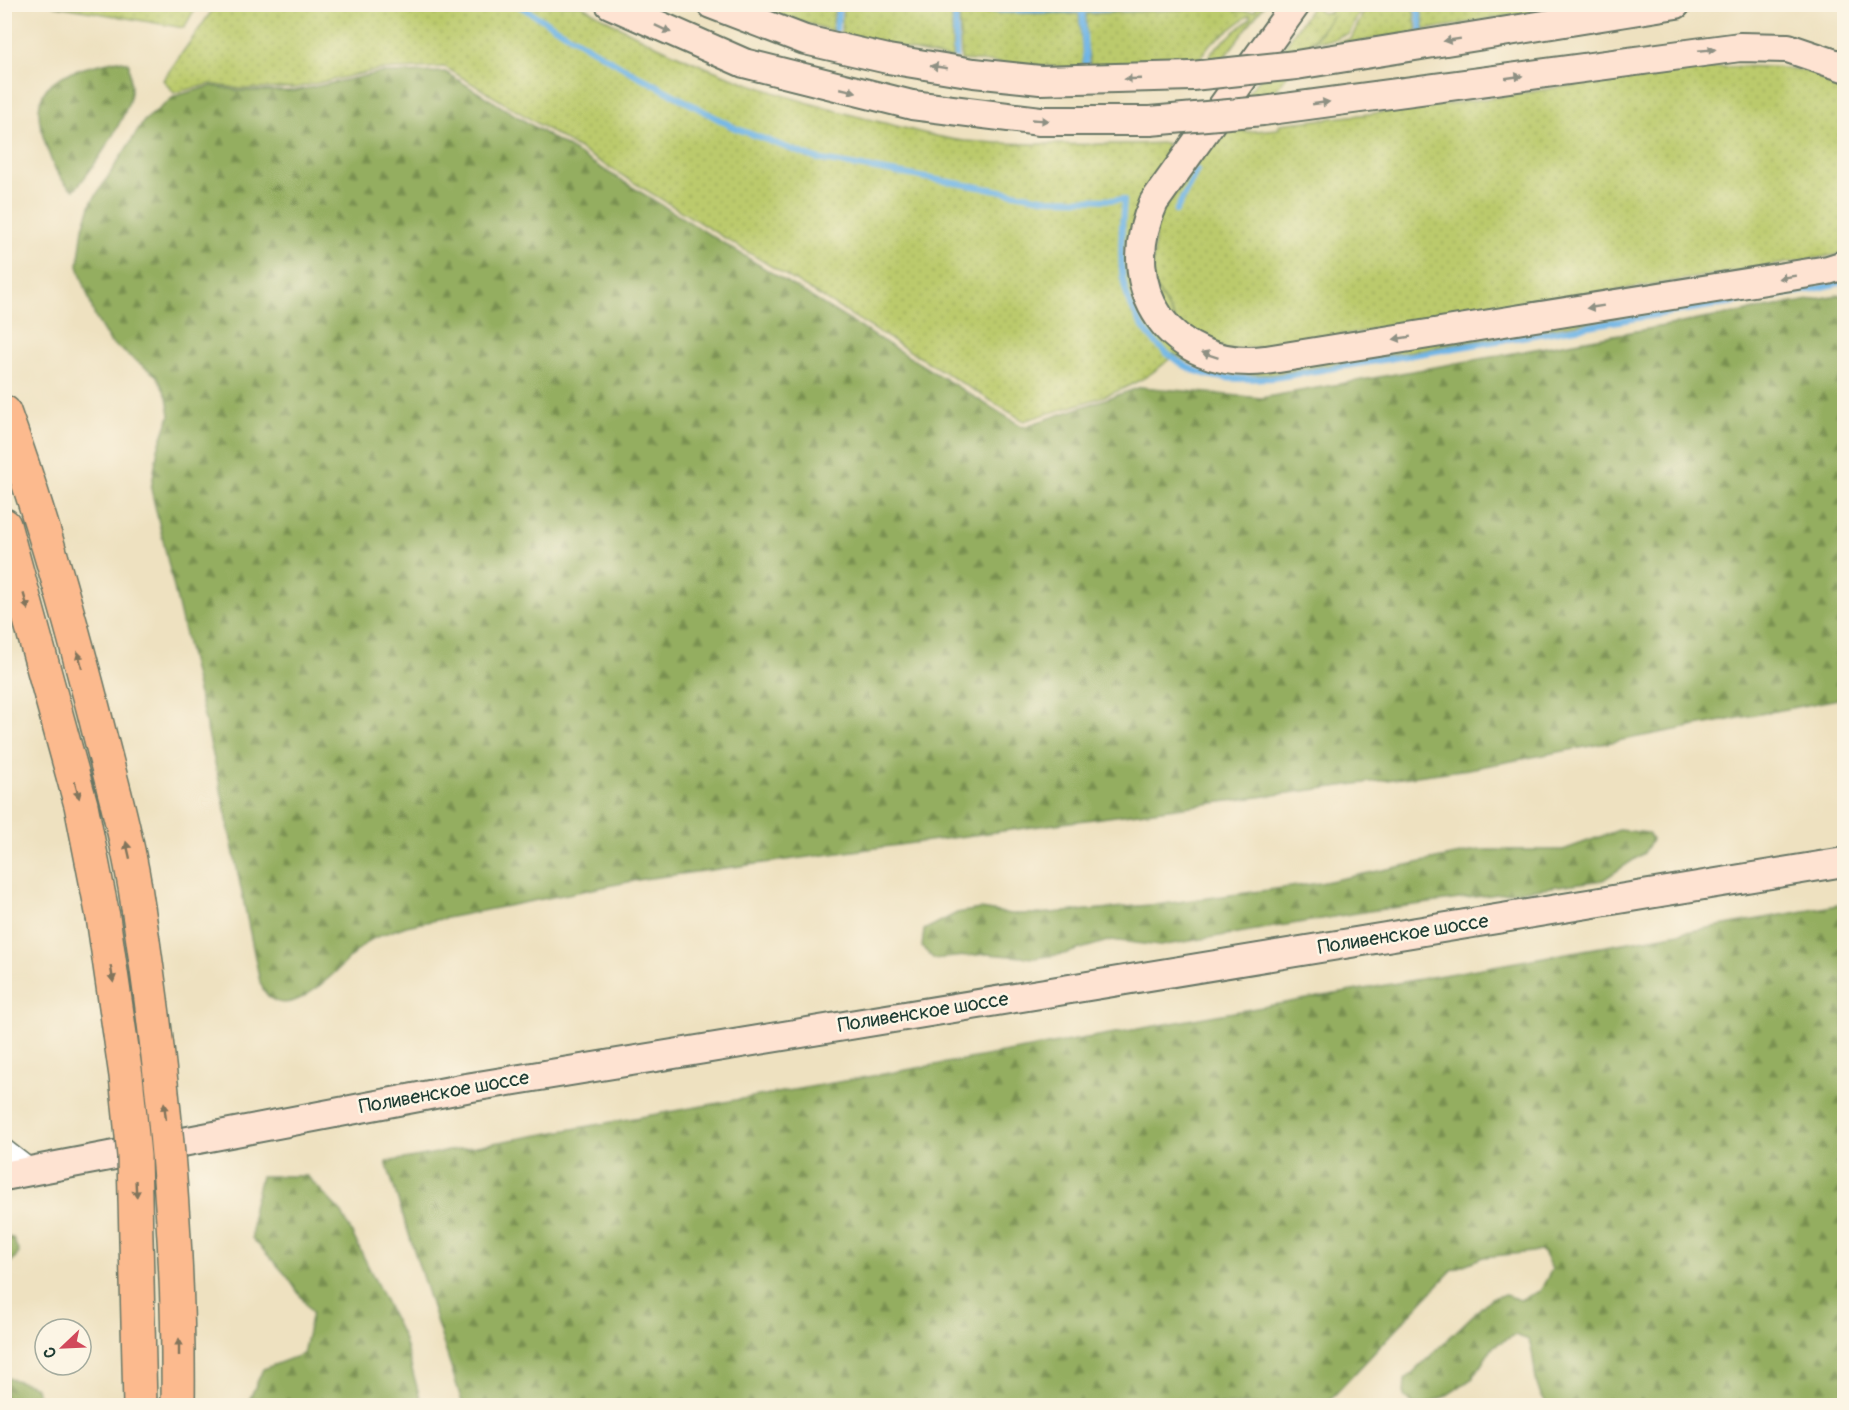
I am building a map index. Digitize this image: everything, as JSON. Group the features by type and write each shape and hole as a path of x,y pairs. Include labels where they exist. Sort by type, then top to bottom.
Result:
{"highway":[{"path":"4,412 66,605 134,876 155,1024 169,1153 179,1310 178,1406"},
{"path":"4,525 81,805 103,917 126,1076 134,1156 139,1256 140,1406"}],"main road":[{"path":"610,4 744,63 912,105 1040,121 1150,121 1263,111 1740,47 1845,53"},
{"path":"711,4 805,40 888,59 975,73 1040,80 1192,76 1296,64 1676,4"},
{"path":"1296,4 1154,202 1141,237 1141,274 1150,301 1165,325 1194,349 1229,360 1266,360 1828,270 1845,265"},
{"path":"1788,48 1845,67"},
{"name":"Поливенское шоссе","path":"18,1173 306,1117 500,1083 1845,862"}],"street":[{"path":"4,1150 18,1173"}],"green space":[{"path":"52,5 197,5 184,28"},
{"path":"216,5 581,5 654,44 728,76 804,102 934,136 964,141 1015,144 1167,143 1163,159 1144,196 1131,245 1200,361 1708,302 1274,374 1222,373 1199,366 1174,354 1159,368 1124,388 1024,421 445,67 379,70 295,88 241,89 211,84 174,93 163,80"},
{"path":"747,5 835,5 832,31"},
{"path":"843,5 903,5 952,11 952,59 841,35"},
{"path":"930,5 1172,5 991,8"},
{"path":"1256,5 1264,5 1223,59 1205,62 1213,50 1251,18 1249,15 1209,45 1197,63 1091,68 1086,43 1086,14 1236,7 1236,11 1255,11"},
{"path":"1313,5 1326,5 1320,6 1319,12 1330,13 1332,5 1363,5 1349,34 1339,36 1337,39 1314,42 1332,16 1244,132 1278,129 1280,124 1443,105 1673,71 1721,67 1766,67 1808,71 1844,81 1844,251 1836,255 1268,347 1227,350 1178,326 1151,279 1157,219 1216,134 1285,46"},
{"path":"1367,5 1413,5 1417,32 1339,45 1340,41 1351,39"},
{"path":"1420,5 1558,5 1556,8 1425,30"},
{"path":"959,12 1079,14 1084,69 961,60"},
{"path":"118,60 129,63 131,92 128,103 108,144 74,190 56,171 46,145 40,123 40,106 44,92 53,82 65,75"},
{"path":"445,72 1023,427 1141,387 1261,398 1844,294 1844,698 1469,769 643,879 406,926 367,942 329,978 297,1000 283,1003 270,998 260,982 220,785 151,489 158,449 170,415 167,397 157,376 110,342 95,317 78,266 83,228 91,203 144,121 175,96 212,86 241,91 295,91 379,73"},
{"path":"1619,830 1648,833 1652,840 1644,853 1603,880 1369,911 1160,946 1111,940 1064,954 1034,958 987,954 934,959 922,947 924,930 957,913 980,909 1011,914 1038,914 1163,904 1320,883 1480,850 1563,850"},
{"path":"1844,904 1844,1405 1549,1405 1539,1390 1529,1340 1515,1335 1493,1346 1473,1378 1444,1397 1425,1405 1415,1406 1404,1396 1405,1380 1491,1298 1505,1295 1520,1300 1540,1291 1552,1269 1542,1251 1483,1257 1452,1270 1325,1405 463,1405 386,1162"},
{"path":"261,1176 307,1176 342,1213 403,1337 422,1405 247,1405 263,1369 303,1354 312,1313 287,1276 252,1238 253,1208"},
{"path":"5,1237 13,1238 19,1253 5,1269"},
{"path":"5,1377 35,1386 42,1405 5,1405"}],"waterway":[{"path":"516,4 624,68 735,128 817,159 1048,199 1124,200 1122,270 1125,287 1139,320 1149,335 1176,360 1191,369 1216,377 1273,378 1814,289 1844,282"},
{"path":"836,30 839,4"},
{"path":"922,4 1002,10 1082,10 1197,4"},
{"path":"1417,4 1422,34"},
{"path":"1562,4 1563,10"},
{"path":"955,8 956,56"},
{"path":"1082,10 1086,66"},
{"path":"1176,211 1197,170"}]}
